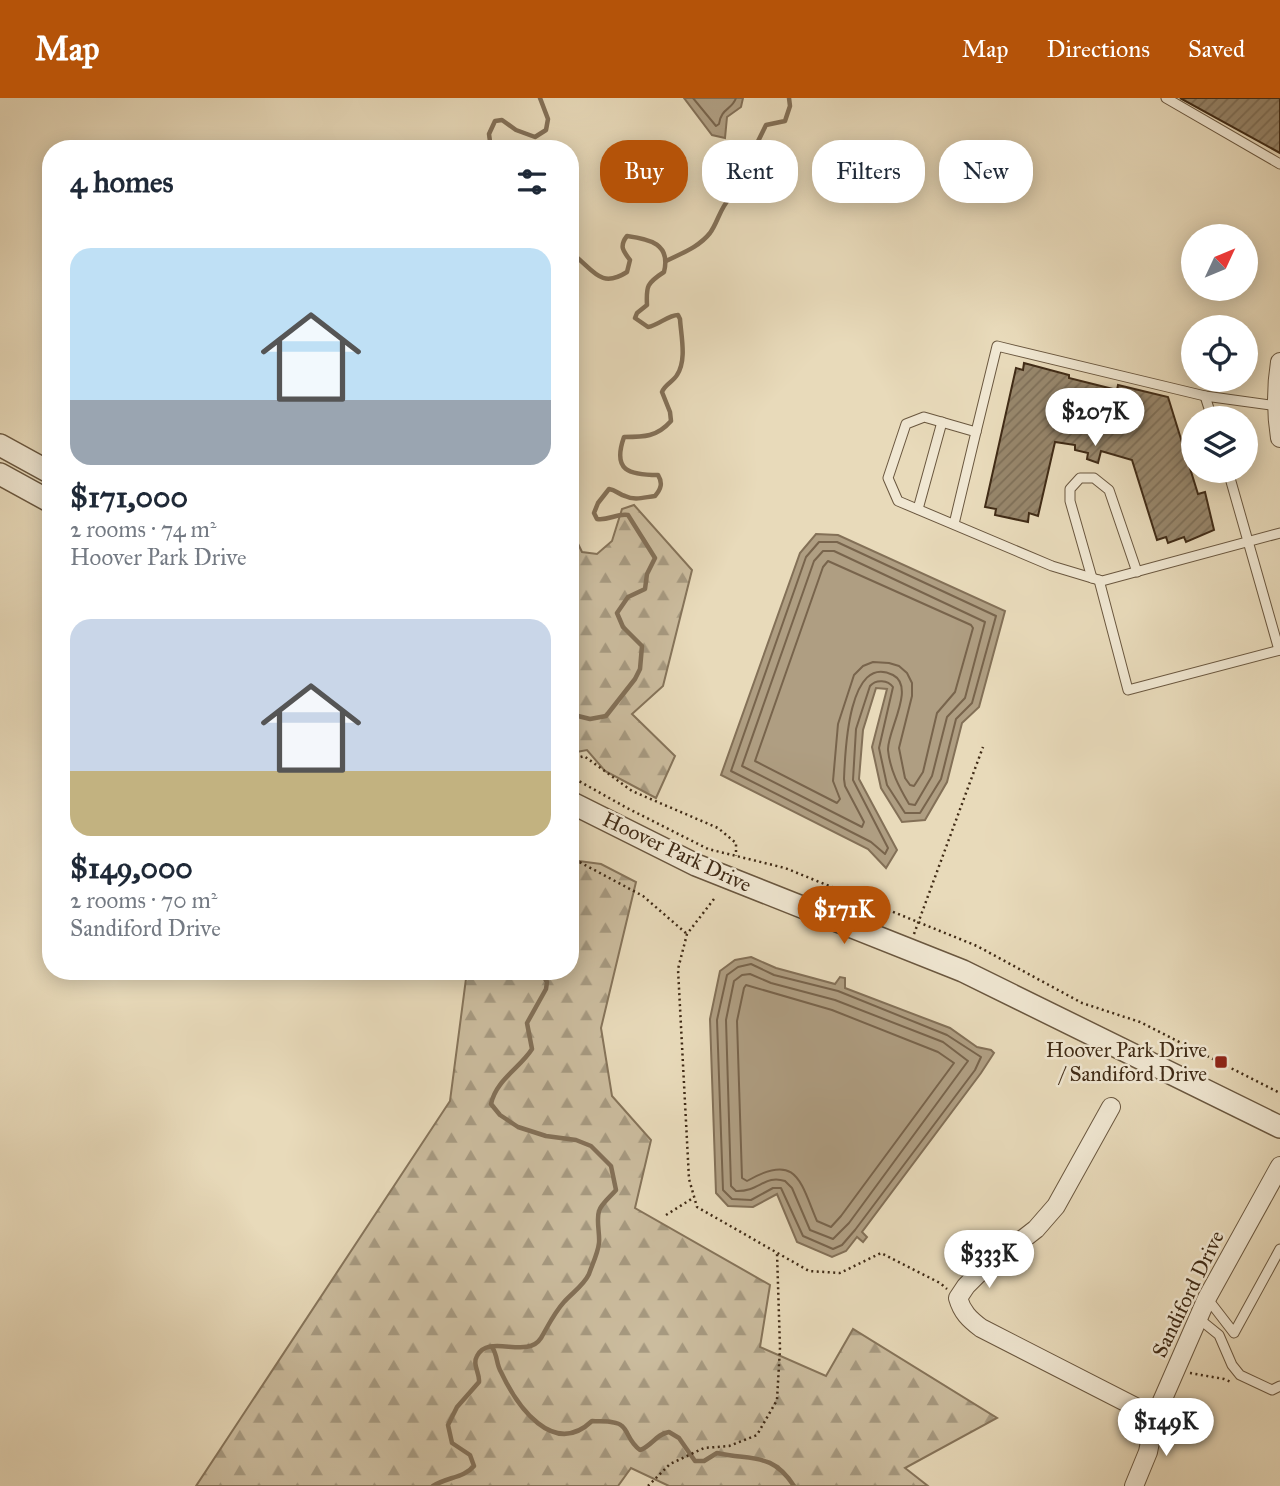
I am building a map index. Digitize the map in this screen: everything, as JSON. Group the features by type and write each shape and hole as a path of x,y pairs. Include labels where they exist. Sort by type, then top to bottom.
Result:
{"street":[{"path":"1280,362 1277,406 1280,438"},
{"path":"0,445 42,468"},
{"path":"0,474 42,497"},
{"name":"Hoover Park Drive","path":"579,806 696,865 963,971 1280,1127"},
{"path":"1111,1107 1049,1214 1036,1229 978,1274 958,1298 968,1319 981,1328 1155,1417"},
{"name":"Sandiford Drive","path":"1134,1486 1148,1452 1155,1417 1207,1298 1280,1166"}],"lane":[{"path":"1166,98 1280,164"},
{"path":"954,524 996,346 1205,396 1277,406"},
{"path":"1205,396 1208,406"},
{"path":"976,432 924,418 906,424 888,478 898,501 1052,566 1096,579 1137,572 1280,533"},
{"path":"918,509 942,422"},
{"path":"1137,572 1109,490 1094,478 1080,478 1070,489 1070,501 1128,690 1280,650 1232,483"},
{"path":"1207,1298 1234,1333 1280,1249"},
{"path":"1198,1318 1219,1335 1240,1375 1272,1390 1280,1386"}],"path":[{"path":"908,949 983,747"},
{"path":"579,758 584,756 632,791 718,828 736,843 737,856"},
{"path":"579,781 708,849 785,869 977,946 1082,1003 1140,1022 1280,1093"},
{"path":"579,862 643,896 687,934"},
{"path":"714,899 687,934 678,969 689,1179 697,1207 809,1271 840,1273 881,1253 940,1283 958,1298"},
{"path":"666,1215 694,1197"},
{"path":"648,1486 670,1464 699,1450 729,1446 757,1435 777,1399 780,1348 777,1253"},
{"path":"1176,1370 1224,1379 1234,1384"}],"green space":[{"path":"634,505 692,570 663,686 632,714 675,756 656,798 605,771 587,750 579,752 579,546 582,552 597,554 612,541 622,509"},
{"path":"579,861 601,864 636,882 601,1028 612,1096 651,1140 635,1208 770,1285 760,1347 826,1376 853,1329 997,1418 905,1468 928,1486 669,1486 631,1468 618,1486 196,1486 450,1101 466,980 579,980"}],"water":[{"path":"684,98 743,98 741,107 727,117 725,138 712,135"},
{"path":"816,534 838,535 1005,611 979,707 962,723 947,782 925,820 902,822 881,788 872,747 887,689 876,688 863,730 859,779 897,850 886,868 868,849 721,775 800,553"},
{"path":"751,957 776,968 835,984 840,977 845,978 845,988 950,1028 977,1047 994,1053 862,1232 867,1237 863,1242 857,1237 846,1251 832,1257 797,1242 777,1194 753,1207 728,1206 716,1193 710,1019 720,971 735,960"}],"building":[{"path":"1180,98 1280,98 1280,153"},
{"path":"1024,363 1117,390 1118,385 1168,397 1181,439 1181,483 1195,483 1198,494 1205,492 1214,530 1186,542 1184,537 1168,543 1166,537 1157,540 1132,460 1101,451 1098,463 1087,459 1088,453 1075,450 1075,445 1055,442 1038,516 1029,513 1028,522 995,515 996,509 985,507 1016,368 1023,370"}],"waterway":[{"path":"490,140 489,134 495,121 502,120 516,130 535,137 546,130 548,119 540,98"},
{"path":"666,261 695,246 710,233 766,125 785,121 790,106 789,98"},
{"path":"579,260 597,275 610,279 627,272 630,260 623,246 627,236 651,241 657,245 664,255 664,272 649,286 647,305 635,318 648,327 678,315 683,348 680,369 662,392 671,421 650,435 624,437 621,448 620,457 626,469 639,474 658,475 661,483 659,491 655,496 636,498 609,489 594,513 597,519 628,515 655,558 647,574 645,589 628,597 617,613 623,627 642,646 640,669 606,716 590,719 579,716"},
{"path":"433,1486 465,1473 474,1466 470,1455 452,1443 448,1425 457,1407 479,1382 475,1363 477,1356 490,1347 527,1347 541,1338 560,1306 589,1274 598,1247 599,1211 616,1190 611,1166 591,1146 518,1127 500,1115 491,1104 503,1081 532,1049 527,1023 546,989 546,980"},
{"path":"492,1347 499,1369 516,1399 538,1423 550,1431 564,1434 578,1431 592,1421 616,1423 624,1428 640,1450 669,1432 679,1438 695,1461 704,1461 717,1453 761,1460 778,1468 794,1486"}],"place":[{"name":"Hoover Park Drive / Sandiford Drive","path":"1221,1062"}]}
